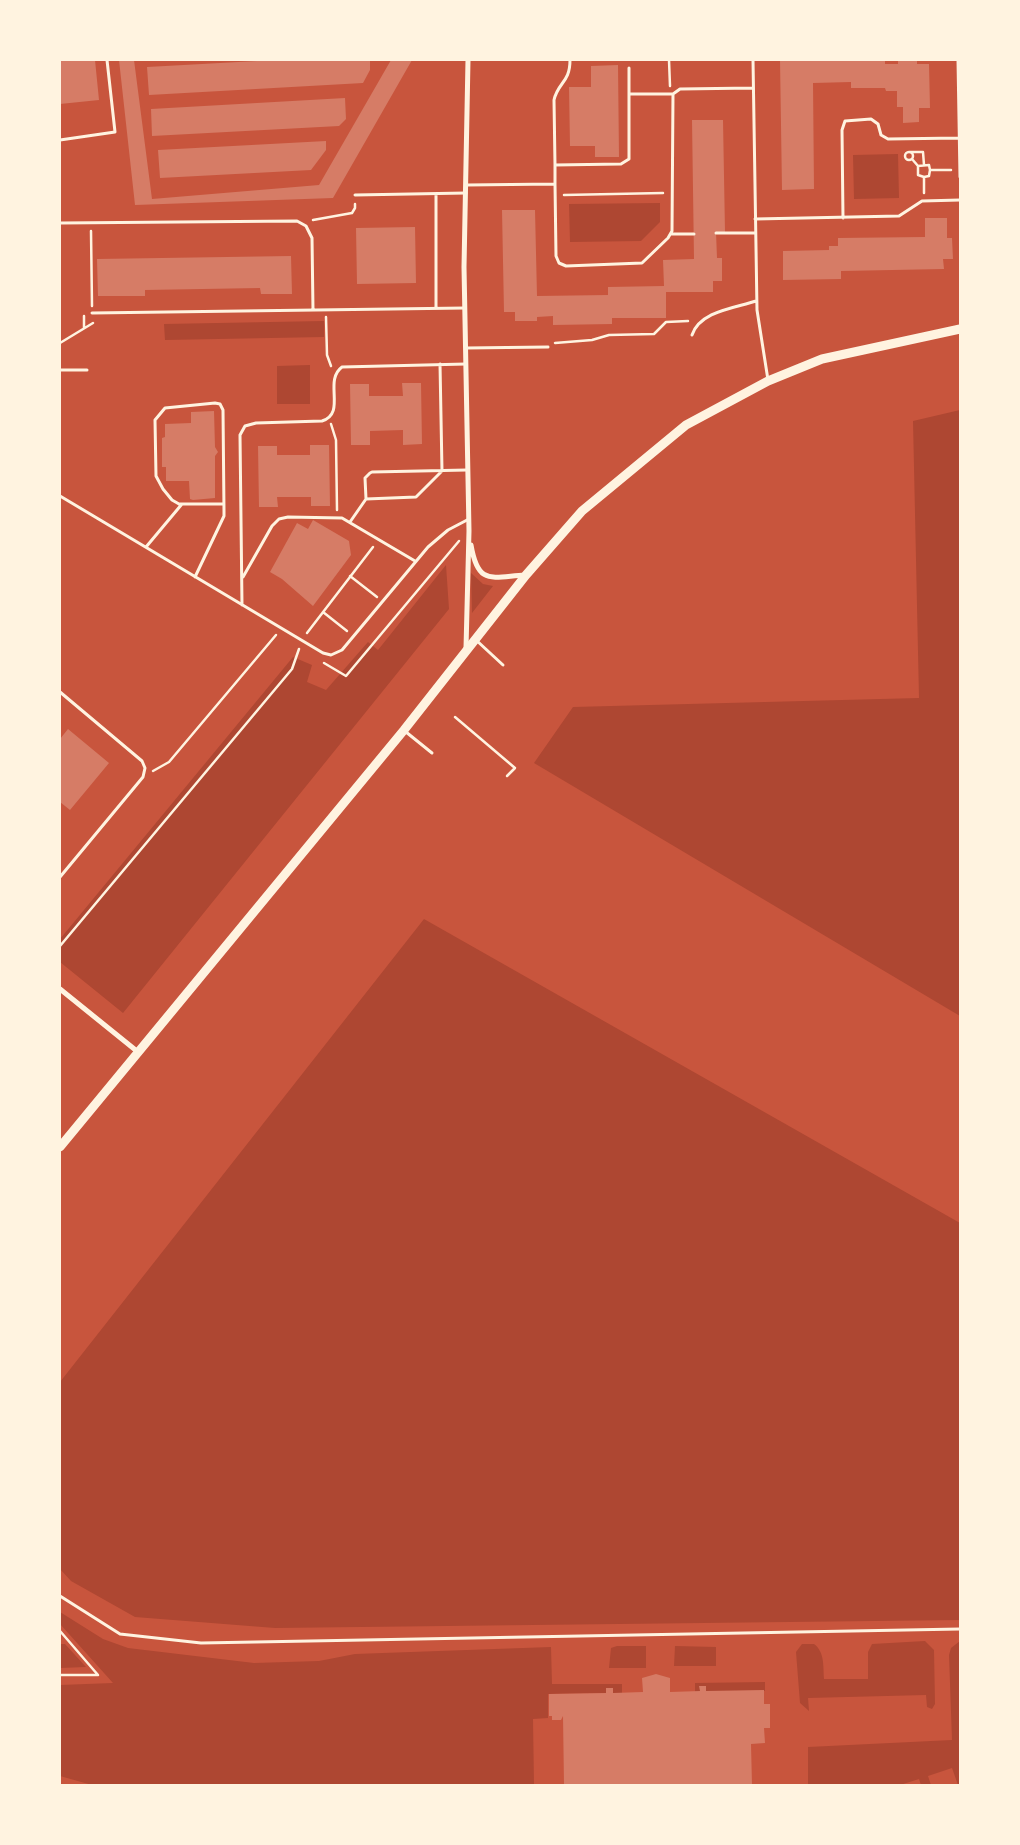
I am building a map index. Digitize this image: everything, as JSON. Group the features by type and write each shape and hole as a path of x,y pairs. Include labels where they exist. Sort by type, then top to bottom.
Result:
{"main road":[{"path":"60,1147 404,730 526,575 582,511 686,425 768,381 822,359 960,329"}],"street":[{"path":"466,649 469,531 465,348 468,60"},
{"path":"469,531 474,560 481,574 487,577 526,575"},
{"path":"60,989 138,1052"}],"lane":[{"path":"60,140 115,132 107,60"},
{"path":"570,60 570,74 556,93 554,100 556,256 562,266 637,265 648,259 671,234 671,94"},
{"path":"753,60 756,301 768,381"},
{"path":"958,60 960,176"},
{"path":"555,164 621,164 627,161 630,156 628,68"},
{"path":"629,94 671,94 680,89 753,88"},
{"path":"843,218 842,130 845,121 874,120 878,124 881,135 888,139 959,138"},
{"path":"467,185 555,184"},
{"path":"355,195 466,193"},
{"path":"436,194 436,308"},
{"path":"755,219 899,216 924,201 960,200"},
{"path":"61,223 291,220 301,222 309,230 312,238 313,310"},
{"path":"716,234 755,233"},
{"path":"671,234 694,234"},
{"path":"692,335 700,321 756,301"},
{"path":"92,313 465,308"},
{"path":"465,348 548,347"},
{"path":"366,499 416,497 442,471 440,364"},
{"path":"242,605 240,435 242,430 248,424 256,422 322,422 329,418 334,411 336,374 342,367 466,364"},
{"path":"60,370 87,370"},
{"path":"195,577 221,523 224,504 223,410 220,404 215,403 165,408 156,420 156,476 168,496 182,504 224,504"},
{"path":"350,522 366,499 365,478 370,473 468,470"},
{"path":"60,496 301,640 331,655 338,653 415,561 448,530 469,520"},
{"path":"146,547 182,504"},
{"path":"242,579 272,526 280,519 288,517 337,517 350,522 415,561"},
{"path":"475,639 503,665"},
{"path":"60,692 142,761 145,772 143,777 60,877"},
{"path":"404,730 432,754"},
{"path":"60,1596 120,1634 201,1643 960,1629"}],"path":[{"path":"669,60 671,94"},
{"path":"910,152 913,155 912,159 918,166 918,175 930,176 929,165 918,166"},
{"path":"912,159 908,160 905,157 906,153 923,152 924,165"},
{"path":"930,170 960,170"},
{"path":"924,177 924,201"},
{"path":"555,195 672,193"},
{"path":"301,222 352,212 355,208 355,195"},
{"path":"91,222 92,313"},
{"path":"326,310 327,355 336,374"},
{"path":"60,343 109,313"},
{"path":"548,347 559,342 592,340 606,335 654,334 664,323 700,321"},
{"path":"329,418 336,440 337,517"},
{"path":"60,946 292,669 301,640 379,539"},
{"path":"320,661 346,676 459,541"},
{"path":"350,576 382,601"},
{"path":"322,612 353,636"},
{"path":"145,772 159,769 169,762 281,628"},
{"path":"276,634 284,639"},
{"path":"292,644 306,653"},
{"path":"455,717 514,768 507,776"},
{"path":"60,1631 98,1674 60,1675"}],"shaded area":[{"path":"898,154 899,198 854,199 853,155"},
{"path":"660,203 660,222 641,241 570,242 569,204"},
{"path":"324,321 324,337 165,340 164,324"},
{"path":"310,365 310,404 277,404 277,366"},
{"path":"960,410 960,1016 534,763 573,707 919,698 913,421"},
{"path":"446,565 449,609 123,1013 60,962 60,939 293,657 312,665 307,682 326,690 368,642 378,650"},
{"path":"471,573 483,584 493,586 472,613"},
{"path":"424,919 960,1223 960,1620 275,1628 135,1617 71,1581 60,1569 60,1382"},
{"path":"60,1612 103,1639 128,1648 254,1663 319,1661 355,1654 551,1647 552,1684 622,1684 622,1693 548,1694 548,1718 533,1719 534,1785 92,1785 60,1776 60,1685 113,1683 60,1624"},
{"path":"925,1641 934,1650 935,1704 932,1709 927,1707 926,1695 808,1698 809,1711 800,1703 796,1652 802,1644 814,1644 818,1647 823,1660 824,1679 868,1679 868,1652 872,1644"},
{"path":"960,1641 960,1785 958,1785 952,1768 928,1776 931,1785 921,1785 919,1779 900,1785 808,1785 808,1747 952,1740 949,1655 951,1648"},
{"path":"60,1644 65,1644 86,1667 60,1668"},
{"path":"617,1646 646,1646 646,1668 609,1668 611,1648"},
{"path":"675,1646 716,1647 716,1666 674,1666"},
{"path":"765,1682 765,1691 695,1692 695,1683"}],"building":[{"path":"60,60 95,60 99,100 60,104"},
{"path":"119,60 134,60 152,199 319,185 391,60 412,60 333,198 135,205"},
{"path":"275,60 370,60 370,70 363,83 149,95 147,67"},
{"path":"780,60 885,60 885,64 898,64 898,60 917,60 917,64 929,64 930,108 919,108 919,122 903,123 903,107 897,107 897,91 886,91 885,88 851,88 851,82 813,83 814,189 782,190"},
{"path":"618,65 619,157 595,157 595,146 570,146 569,87 591,87 591,66"},
{"path":"345,98 346,119 339,126 152,136 151,109"},
{"path":"692,120 723,120 725,232 716,232 717,258 722,258 722,281 713,281 713,292 666,292 666,318 612,318 612,324 553,325 553,316 537,317 537,321 515,321 515,312 504,312 502,210 535,210 537,296 608,295 608,287 664,286 663,260 694,259"},
{"path":"326,141 326,150 311,170 160,178 158,150"},
{"path":"925,218 947,218 947,238 952,238 953,259 943,259 944,269 841,271 841,279 783,280 783,251 829,250 829,246 838,246 838,238 925,237"},
{"path":"415,227 416,283 357,284 356,228"},
{"path":"291,256 292,294 261,294 260,288 145,290 145,296 98,296 97,259"},
{"path":"402,383 421,383 422,444 403,445 403,430 370,431 370,445 351,445 350,384 369,384 369,396 403,396"},
{"path":"214,411 215,447 218,452 215,456 215,498 193,500 190,499 189,481 166,481 166,467 162,467 162,438 165,437 165,424 191,423 191,412"},
{"path":"310,445 329,445 330,506 311,506 311,497 277,497 278,507 259,507 258,446 277,446 277,455 310,455"},
{"path":"313,520 349,541 351,555 313,606 282,579 270,572 297,523 308,529"},
{"path":"68,729 109,763 70,810 60,802 60,739"},
{"path":"656,1674 670,1678 670,1692 700,1691 699,1686 706,1686 706,1691 764,1690 764,1704 770,1704 770,1728 764,1728 765,1743 751,1744 752,1785 564,1785 563,1716 561,1720 552,1720 552,1716 549,1716 549,1694 606,1693 606,1688 613,1688 613,1693 643,1692 642,1678"}]}
